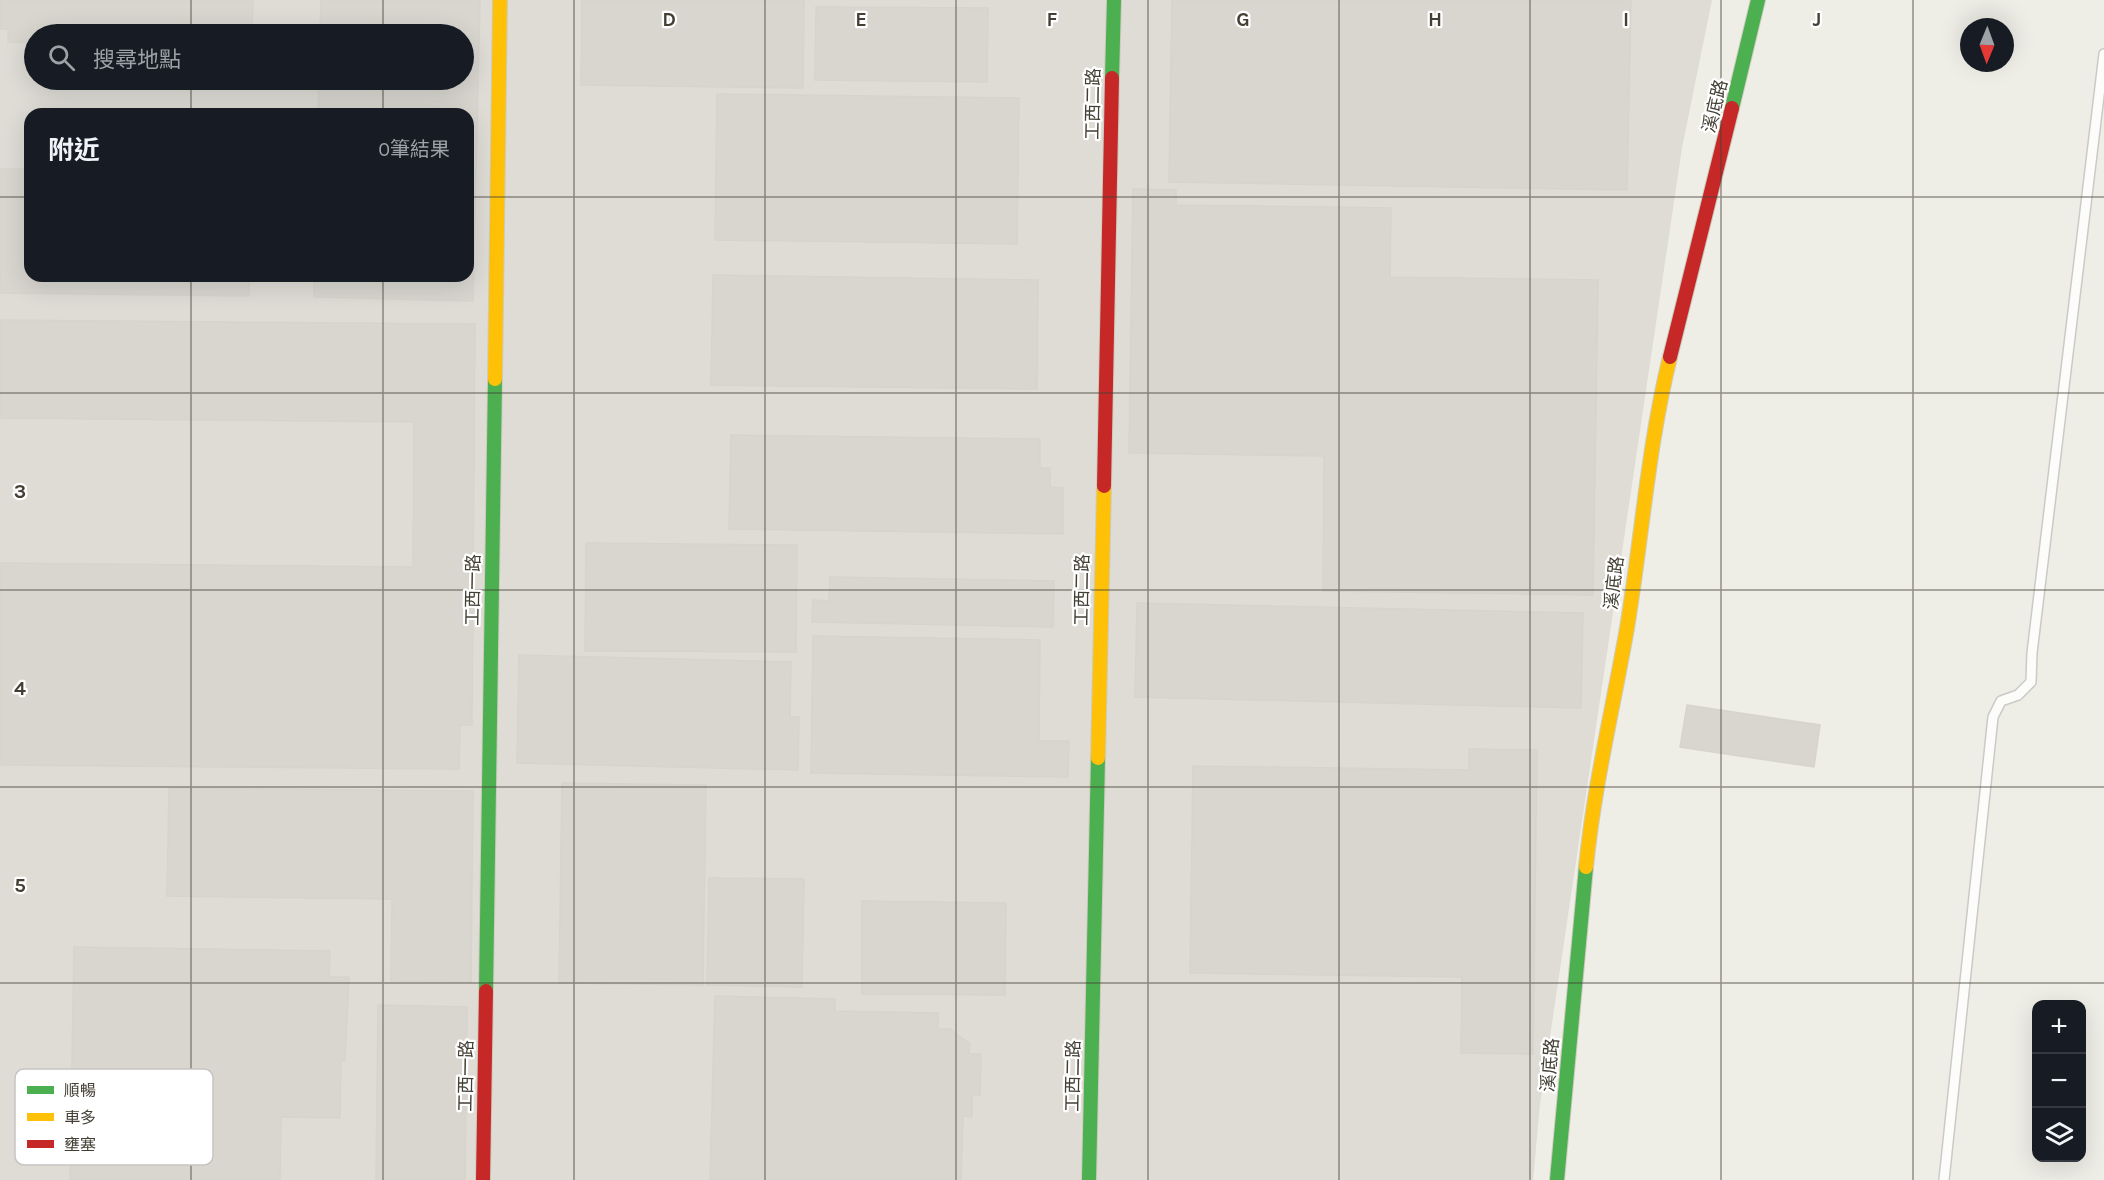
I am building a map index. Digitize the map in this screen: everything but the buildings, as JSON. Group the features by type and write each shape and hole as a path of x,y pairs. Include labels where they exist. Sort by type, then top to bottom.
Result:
{"street":[{"name":"工西一路","path":"483,1180 500,0"},
{"name":"工西二路","path":"1089,1180 1114,0"},
{"name":"溪底路","path":"1557,1180 1592,808 1627,626 1642,508 1658,413 1758,0"}],"lane":[{"path":"1944,1180 1993,717 2001,701 2018,695 2031,682 2032,653 2104,54"}],"shaded area":[{"path":"0,0 1712,0 1682,148 1540,1104 1533,1180 0,1180"}],"traffic: fast":[{"path":"1112,78 1114,0"},
{"path":"1732,108 1758,0"},
{"path":"486,991 495,379"},
{"path":"1089,1180 1098,758"},
{"path":"1557,1180 1586,867"}],"traffic: slow":[{"path":"495,379 500,0"},
{"path":"1586,867 1599,777 1627,628 1656,424 1670,357"},
{"path":"1098,758 1104,486"}],"traffic: jam":[{"path":"1104,486 1112,78"},
{"path":"1670,357 1732,108"},
{"path":"483,1180 486,991"}]}
